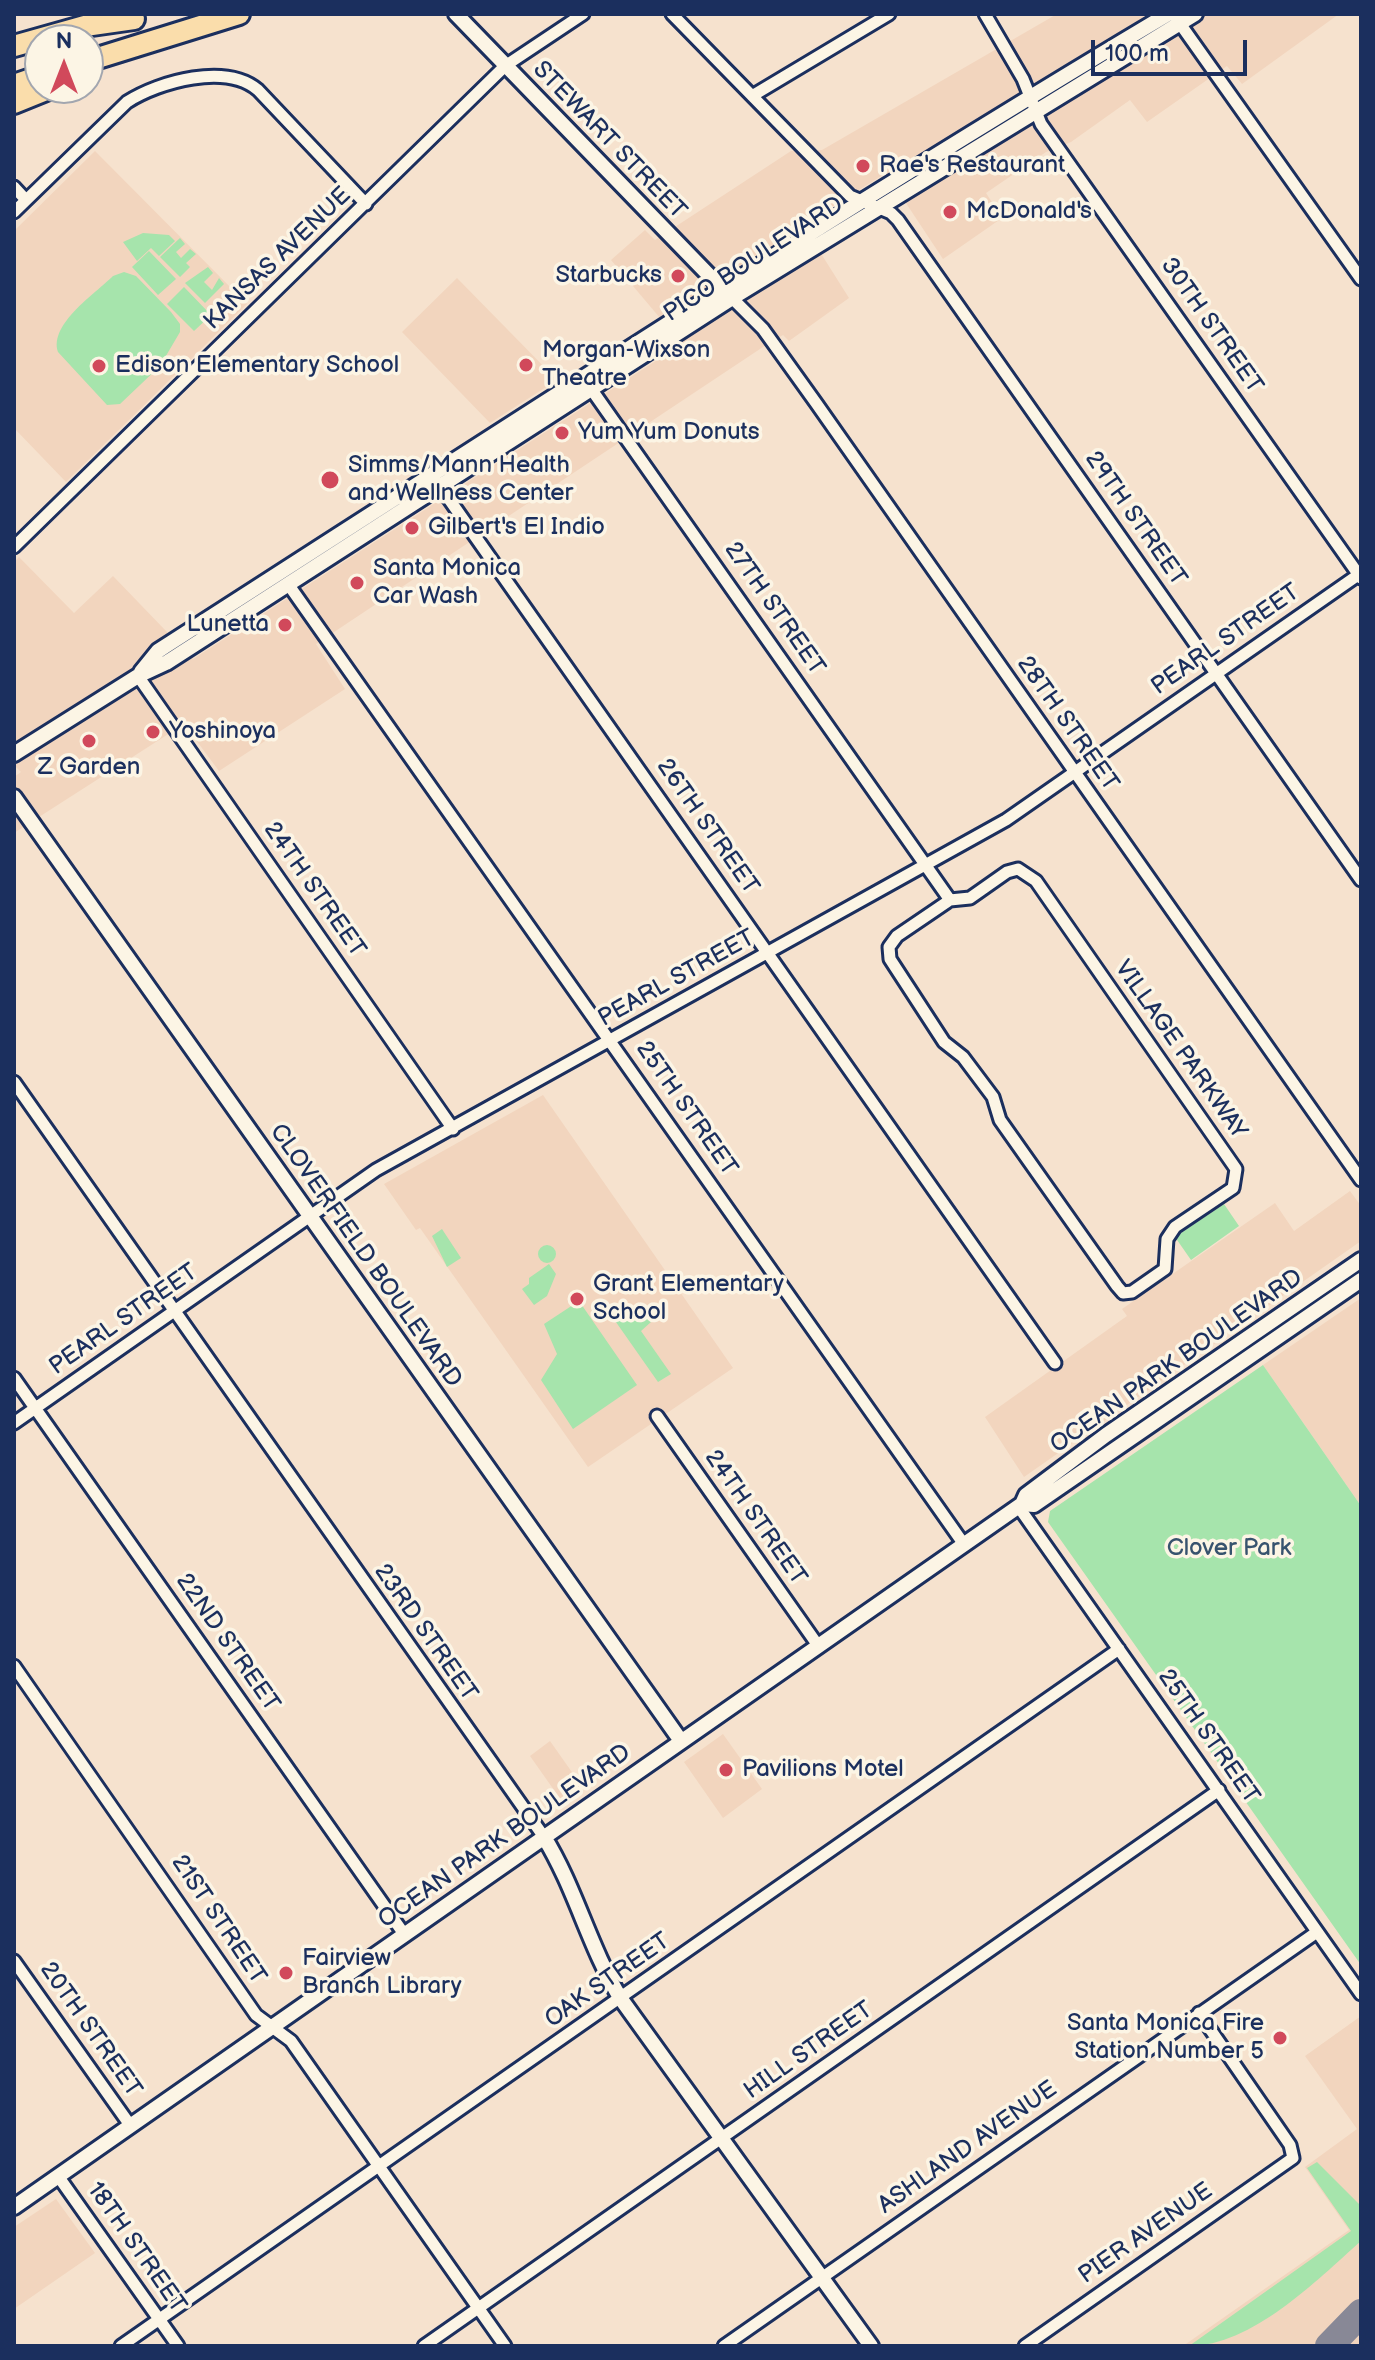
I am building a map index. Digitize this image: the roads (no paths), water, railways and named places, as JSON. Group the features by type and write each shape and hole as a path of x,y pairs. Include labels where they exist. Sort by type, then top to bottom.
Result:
{"highway":[{"path":"104,56 239,14"},
{"path":"104,29 142,17"},
{"path":"14,46 85,26 142,17"},
{"path":"104,66 193,29"}],"street":[{"name":"STEWART STREET","path":"456,14 732,298"},
{"name":"KANSAS AVENUE","path":"14,547 505,66 583,14"},
{"path":"672,14 850,196 859,201"},
{"path":"752,96 889,14"},
{"name":"30TH STREET","path":"985,14 1034,103 1041,124 1360,575"},
{"name":"PICO BOULEVARD","path":"14,754 138,676 166,663 288,584 352,536 436,481 877,208 1034,103 1174,17 1195,14"},
{"path":"1174,17 1361,279"},
{"path":"14,212 127,102 143,93 203,76 229,75 249,83 366,204"},
{"name":"PICO BOULEVARD","path":"588,385 721,287 859,201 1034,103"},
{"path":"14,187 26,200"},
{"name":"29TH STREET","path":"859,201 891,213 898,220 1361,880"},
{"name":"28TH STREET","path":"732,298 763,329 1361,1180"},
{"name":"27TH STREET","path":"588,385 950,900"},
{"name":"26TH STREET","path":"436,481 1055,1363"},
{"name":"PICO BOULEVARD","path":"138,676 158,651 274,577 352,536"},
{"name":"PEARL STREET","path":"14,1423 376,1170 1006,820 1360,575"},
{"path":"274,577 288,584"},
{"name":"25TH STREET","path":"288,584 963,1543"},
{"name":"24TH STREET","path":"138,676 453,1129"},
{"name":"CLOVERFIELD BOULEVARD","path":"14,797 681,1741"},
{"name":"VILLAGE PARKWAY","path":"1018,869 1028,872 1236,1169 1233,1188 1175,1227 1165,1248 1168,1262 1165,1269 1132,1292 1123,1293 1117,1286 1000,1120 993,1097 963,1057 944,1042 895,971 889,947 897,936 950,900 970,898 1007,872 1018,869"},
{"name":"23RD STREET","path":"14,1082 544,1837 568,1881 598,1960 621,1999 778,2220 782,2233 871,2346"},
{"name":"OCEAN PARK BOULEVARD","path":"14,2207 270,2025 1020,1505 1026,1495 1106,1435 1361,1260"},
{"name":"OCEAN PARK BOULEVARD","path":"1020,1505 1034,1505 1361,1280"},
{"name":"22ND STREET","path":"14,1378 404,1934"},
{"name":"24TH STREET","path":"657,1416 817,1644"},
{"name":"25TH STREET","path":"1020,1505 1361,1994"},
{"name":"OAK STREET","path":"121,2346 1119,1649"},
{"name":"21ST STREET","path":"14,1666 256,2015 291,2041 505,2346"},
{"name":"HILL STREET","path":"424,2346 1219,1790"},
{"name":"ASHLAND AVENUE","path":"724,2346 1317,1932"},
{"name":"20TH STREET","path":"14,1961 130,2125"},
{"name":"PIER AVENUE","path":"1025,2346 1293,2158 1290,2145 1199,2013"},
{"name":"18TH STREET","path":"58,2176 178,2346"},
{"name":"23RD STREET","path":"820,2279 862,2346"}],"place":[{"name":"Rae's Restaurant","path":"863,166"},
{"name":"McDonald's","path":"950,212"},
{"name":"Starbucks","path":"678,276"},
{"name":"Morgan-Wixson Theatre","path":"526,365"},
{"name":"Edison Elementary School","path":"99,366"},
{"name":"Yum Yum Donuts","path":"562,433"},
{"name":"Simms/Mann Health and Wellness Center","path":"330,480"},
{"name":"Gilbert's El Indio","path":"412,528"},
{"name":"Santa Monica Car Wash","path":"357,583"},
{"name":"Lunetta","path":"285,625"},
{"name":"Yoshinoya","path":"153,732"},
{"name":"Z Garden","path":"89,741"},
{"name":"Grant Elementary School","path":"577,1299"},
{"name":"Pavilions Motel","path":"726,1770"},
{"name":"Fairview Branch Library","path":"286,1973"},
{"name":"Santa Monica Fire Station Number 5","path":"1280,2038"}],"park label":[{"name":"Clover Park","path":"1229,1549"}]}
